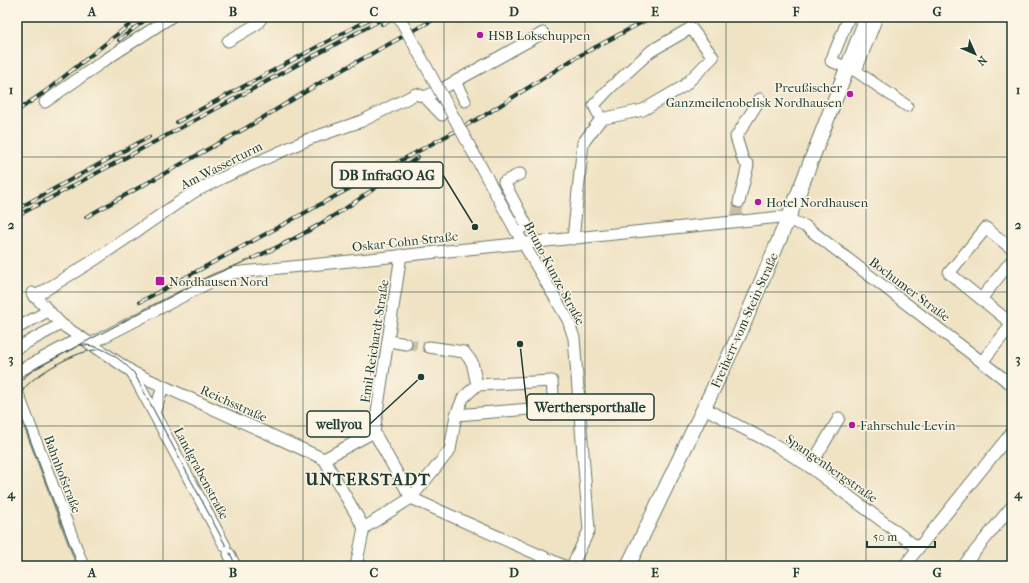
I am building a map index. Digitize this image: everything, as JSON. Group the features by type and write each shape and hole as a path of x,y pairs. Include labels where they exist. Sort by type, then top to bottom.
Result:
{"main road":[{"name":"Freiherr-vom-Stein-Straße","path":"628,566 739,336 851,69 867,17"}],"street":[{"path":"45,102 105,60 171,17"},
{"path":"228,41 257,24 262,17"},
{"name":"Bruno-Kunze-Straße","path":"399,17 523,244 568,320 574,338 589,530 572,566"},
{"path":"849,17 831,61 851,69 907,106"},
{"name":"Freiherr-vom-Stein-Straße","path":"851,69 877,17"},
{"path":"573,239 583,143 599,121 643,110 684,86 713,57 691,28 651,51 610,88 594,105 599,121"},
{"path":"465,101 451,84 543,33"},
{"name":"Am Wasserturm","path":"33,295 96,259 194,192 309,139 362,121 416,94 430,95 442,115"},
{"path":"739,202 748,165 743,160 736,138 760,99"},
{"path":"516,230 526,224 504,182 520,174"},
{"name":"Oskar-Cohn-Straße","path":"17,372 224,275 401,255 573,239 735,219 781,218 788,220"},
{"name":"Bochumer Straße","path":"788,220 805,226 1012,385"},
{"path":"982,362 1012,324 949,273 986,228 1012,249"},
{"name":"Emil-Reichardt-Straße","path":"374,432 401,255"},
{"path":"981,299 1012,260"},
{"name":"Reichsstraße","path":"33,295 61,324 132,372 324,460"},
{"path":"17,328 48,311"},
{"path":"17,348 61,324"},
{"path":"389,341 406,344"},
{"path":"428,347 464,352 472,362 477,385"},
{"name":"Landgrabenstraße","path":"132,372 235,566"},
{"path":"364,528 411,498 450,450 456,415 463,398 477,385 552,381 554,408"},
{"path":"154,413 163,386"},
{"name":"Bahnhofstraße","path":"17,391 83,566"},
{"path":"456,415 579,406"},
{"name":"Spangenbergstraße","path":"704,408 777,446 810,467 918,548"},
{"path":"810,467 839,418"},
{"path":"356,566 364,528 324,460 374,432 411,498 564,566"},
{"path":"904,566 1012,432"},
{"path":"963,566 1012,506"}],"tunnel":[{"path":"736,217 739,202"},
{"path":"406,344 429,347"}],"tram line":[{"path":"17,392 23,378 36,368 204,279 253,258"},
{"path":"78,345 94,346 102,349 116,357 134,373 226,546"},
{"path":"20,410 20,399 24,389 29,383 47,370 69,358 96,350"},
{"path":"17,405 78,566"},
{"path":"230,553 236,566"}],"railway":[{"path":"17,111 46,91 139,17"},
{"path":"119,40 149,17"},
{"path":"177,122 373,17"},
{"path":"17,216 386,17"},
{"path":"382,24 399,17"},
{"path":"86,217 246,128 333,75 438,17"},
{"path":"140,302 485,115 575,58 652,17"},
{"path":"17,209 149,137"},
{"path":"253,258 297,237 338,213 359,200 418,157"}],"place":[{"name":"HSB Lokschuppen","path":"480,35"},
{"name":"Preußischer Ganzmeilenobelisk Nordhausen","path":"850,94"},
{"name":"Hotel Nordhausen","path":"758,202"},
{"name":"DB InfraGO AG","path":"475,227"},
{"name":"Nordhausen Nord","path":"160,281"},
{"name":"Werthersporthalle","path":"520,344"},
{"name":"wellyou","path":"421,377"},
{"name":"Fahrschule Levin","path":"852,425"}],"district":[{"name":"UNTERSTADT","path":"368,479"}]}
